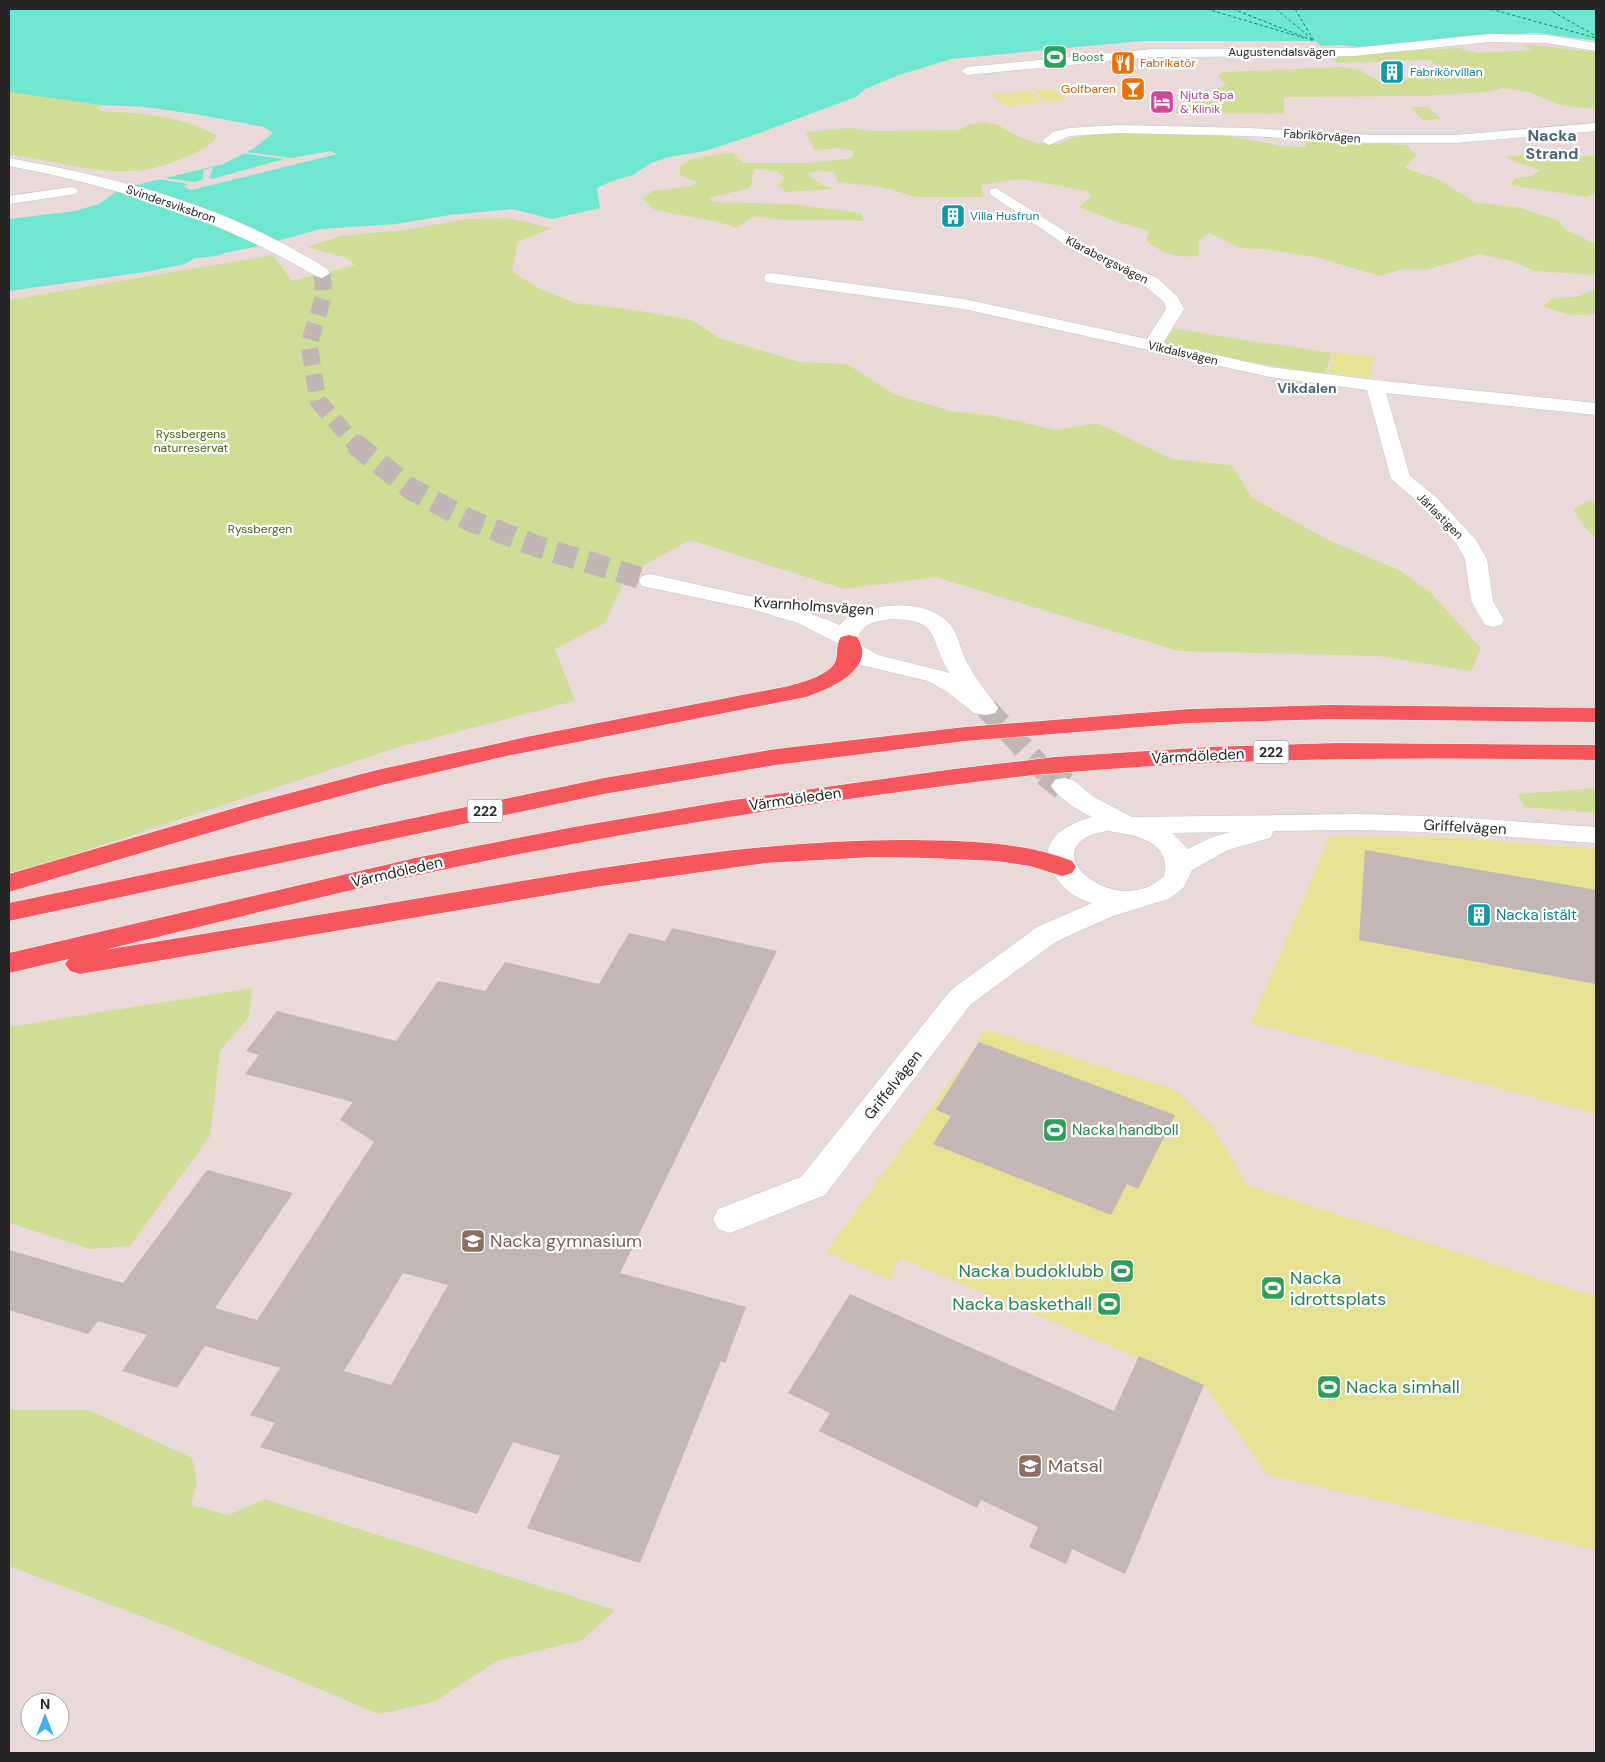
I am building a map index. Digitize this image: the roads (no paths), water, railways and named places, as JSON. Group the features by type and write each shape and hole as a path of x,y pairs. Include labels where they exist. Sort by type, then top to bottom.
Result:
{"highway":[{"path":"9,883 348,784 503,748 735,704 813,686 835,676 842,670 850,657 849,642"},
{"name":"222","path":"9,912 604,786 776,757 965,734 1190,716 1330,712 1596,716"},
{"path":"1466,749 1596,765"},
{"name":"Värmdöleden","path":"9,963 470,856 652,821 772,801 992,772 1077,763 1246,753 1466,749 1596,753"},
{"path":"9,976 583,879 750,855 860,848 941,850 1025,856 1066,873"}],"street":[{"name":"Augustendalsvägen","path":"967,71 1152,53 1354,52 1509,38 1546,39 1596,47"},
{"name":"Fabrikörvägen","path":"1049,141 1058,135 1069,132 1119,128 1370,139 1426,139 1539,134 1596,127"},
{"name":"Svindersviksbron","path":"9,162 121,186 198,213 268,242 322,273"},
{"path":"9,200 71,192"},
{"name":"Klarabergsvägen","path":"996,192 1082,249 1118,268 1151,282 1171,300 1176,309 1152,346"},
{"name":"Vikdalsvägen","path":"772,278 964,304 1270,372 1375,386 1596,409"},
{"name":"Järlastigen","path":"1375,386 1401,479 1430,502 1465,540 1476,559 1482,601 1493,620"},
{"name":"Kvarnholmsvägen","path":"650,581 805,618 832,629 849,642 853,649 868,659 924,671 960,689 984,708 956,665 937,622 918,613 811,608 735,600"},
{"path":"849,642 849,631 858,620 877,612 892,611"},
{"path":"1070,835 1059,786 1085,803 1163,839 1175,851 1179,866 1173,882 1163,891 1136,899 1101,896 1066,873 1060,851 1070,835 1096,824 1129,824"},
{"name":"Griffelvägen","path":"1179,866 1228,841 1262,832 1334,822"},
{"name":"Griffelvägen","path":"1129,824 1334,822 1454,825 1596,835"},
{"name":"Griffelvägen","path":"1047,934 1068,902 1066,873"},
{"name":"Griffelvägen","path":"730,1219 813,1186 878,1106 961,997 1047,934 1103,910 1136,899"}],"tunnel":[{"path":"322,273 324,295 309,344 318,401 354,443"},
{"path":"354,443 411,489 469,520 539,547 650,581"},
{"path":"986,708 1046,772"},
{"path":"1046,772 1064,786"}],"place":[{"name":"Boost","path":"1055,57"},
{"name":"Fabrikatör","path":"1123,63"},
{"name":"Fabrikörvillan","path":"1392,72"},
{"name":"Golfbaren","path":"1133,89"},
{"name":"Njuta Spa & Klinik","path":"1162,102"},
{"name":"Villa Husfrun","path":"953,216"},
{"name":"Nacka istält","path":"1479,915"},
{"name":"Nacka handboll","path":"1055,1130"},
{"name":"Nacka gymnasium","path":"473,1241"},
{"name":"Nacka budoklubb","path":"1122,1271"},
{"name":"Nacka idrottsplats","path":"1273,1288"},
{"name":"Nacka baskethall","path":"1109,1304"},
{"name":"Nacka simhall","path":"1329,1387"},
{"name":"Matsal","path":"1030,1466"}],"district":[{"name":"Nacka Strand","path":"1552,144"},
{"name":"Vikdalen","path":"1307,388"}],"park label":[{"name":"Ryssbergens naturreservat","path":"191,441"},
{"name":"Ryssbergen","path":"260,529"}]}
